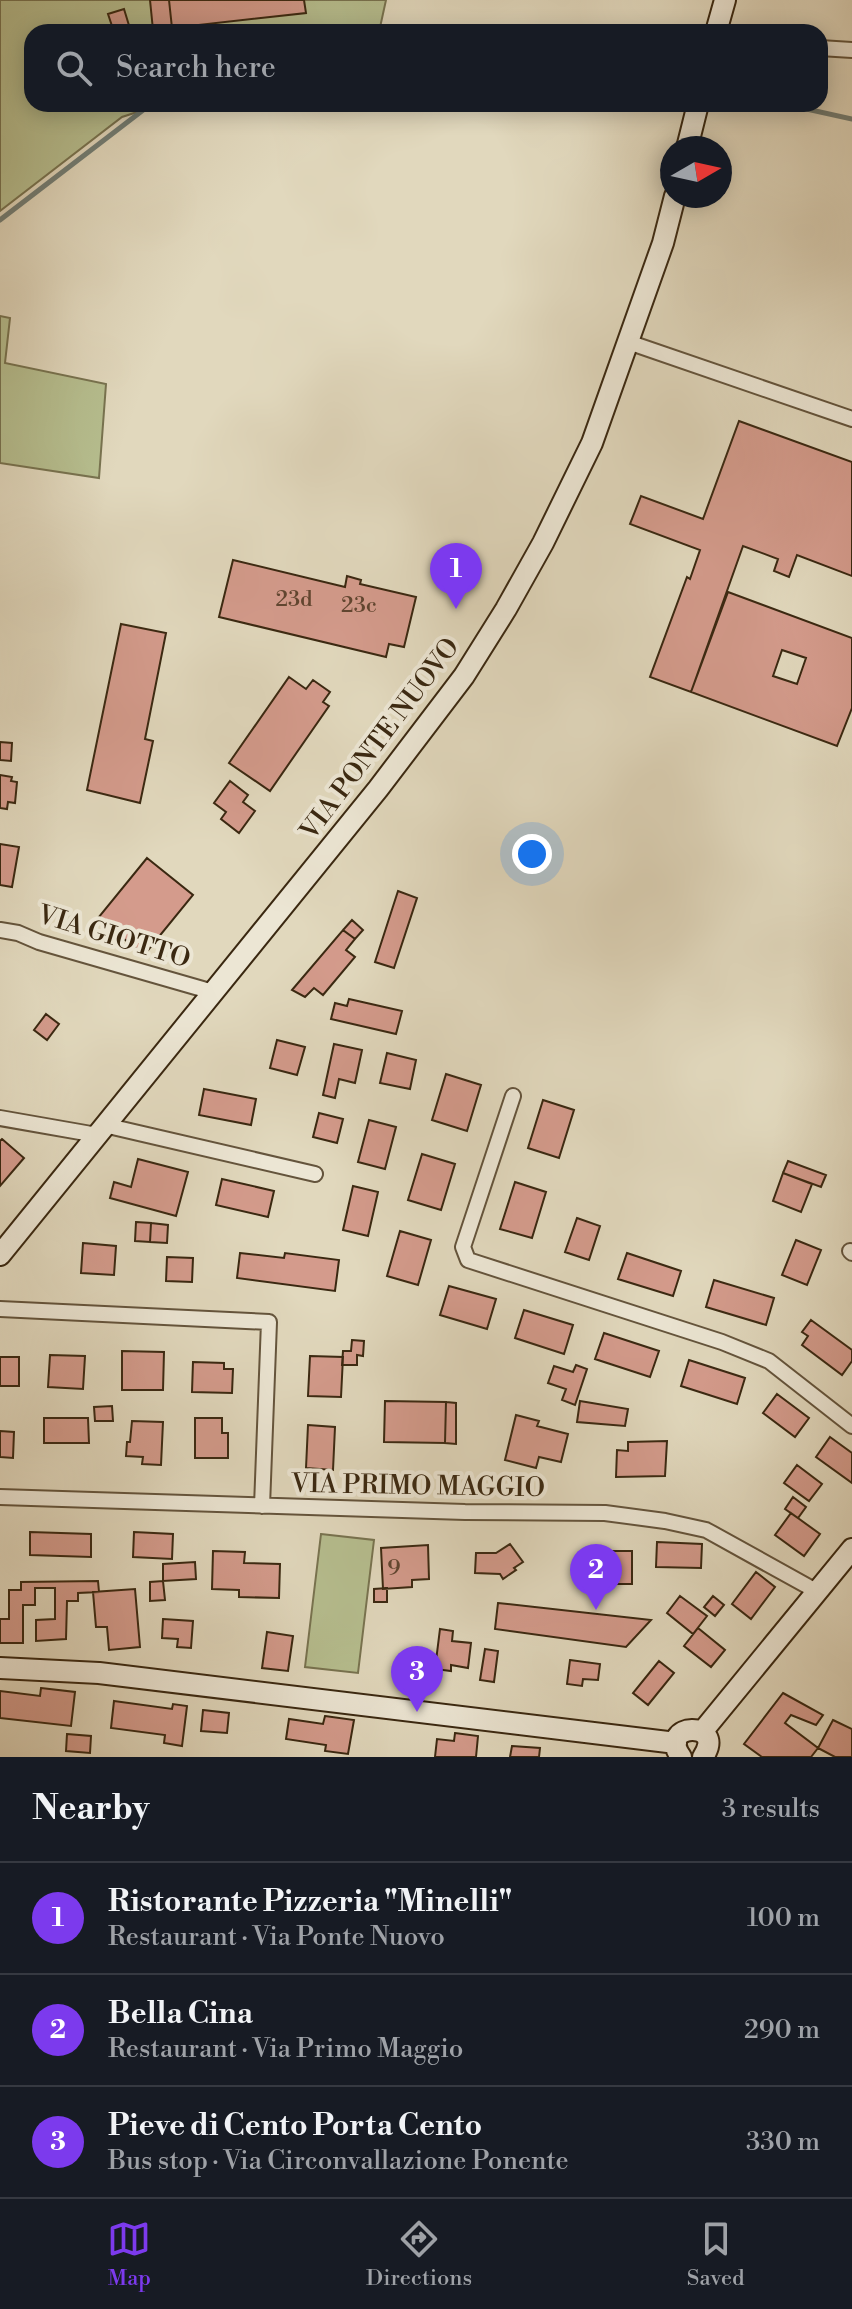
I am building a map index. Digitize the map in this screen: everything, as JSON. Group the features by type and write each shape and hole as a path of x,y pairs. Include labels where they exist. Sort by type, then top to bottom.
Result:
{"main road":[{"path":"718,24 725,0"},
{"path":"690,136 696,112"},
{"name":"VIA PONTE NUOVO","path":"0,1255 378,789 472,663 543,543 592,443 663,243 672,208"},
{"path":"0,1668 99,1673 678,1750 683,1731 693,1729 706,1752 818,1592 852,1549"}],"street":[{"path":"828,48 852,50"},
{"path":"628,342 852,419"},
{"name":"VIA GIOTTO","path":"0,930 213,992"},
{"path":"513,1096 463,1247 468,1260 708,1337 769,1361 852,1426"},
{"path":"0,1118 101,1130 315,1174"},
{"path":"0,1309 269,1322 262,1506"},
{"name":"VIA PRIMO MAGGIO","path":"0,1497 465,1512 605,1513 706,1530 818,1592"}],"green space":[{"path":"0,0 386,0 381,24 24,24 24,112 137,112 122,117 0,211"},
{"path":"0,316 10,318 5,363 106,384 99,478 0,463"},
{"path":"321,1534 374,1540 358,1673 305,1667"}],"building":[{"path":"150,0 169,0 172,24 152,24"},
{"path":"169,0 304,0 306,13 208,24 172,24"},
{"path":"124,9 129,24 111,24 108,14"},
{"path":"739,421 852,462 852,576 797,555 789,577 774,571 778,559 743,546 691,692 650,677 700,550 630,524 641,496 703,519"},
{"path":"233,560 345,587 347,576 361,580 360,584 416,597 404,647 389,644 386,657 219,617"},
{"path":"728,592 852,638 852,708 837,746 691,692","holes":["782,650 806,658 797,684 773,676"]},
{"path":"121,624 166,633 145,739 153,741 140,803 87,790"},
{"path":"289,677 306,689 313,680 330,692 323,702 329,706 270,791 229,763"},
{"path":"0,742 12,743 11,761 0,760"},
{"path":"0,775 12,777 11,781 17,782 15,803 8,802 7,809 0,808"},
{"path":"230,781 248,795 243,802 255,811 239,833 221,819 226,812 214,803"},
{"path":"0,844 19,847 12,887 0,885"},
{"path":"147,858 193,895 144,955 98,918"},
{"path":"398,891 417,898 394,968 375,962"},
{"path":"352,920 363,930 355,939 343,930"},
{"path":"343,930 355,939 346,950 355,957 323,995 314,988 305,997 292,990"},
{"path":"349,999 402,1011 396,1034 331,1019 335,1003 347,1006"},
{"path":"46,1014 59,1024 47,1040 34,1030"},
{"path":"277,1040 305,1047 297,1075 270,1068"},
{"path":"334,1044 362,1050 355,1083 339,1079 335,1098 323,1095"},
{"path":"387,1053 416,1060 410,1089 380,1083"},
{"path":"446,1074 481,1085 467,1131 432,1120"},
{"path":"204,1089 256,1099 251,1125 199,1115"},
{"path":"543,1100 574,1110 559,1158 528,1148"},
{"path":"319,1113 343,1119 337,1143 313,1137"},
{"path":"369,1120 396,1127 385,1169 358,1162"},
{"path":"2,1139 24,1158 0,1186 0,1141"},
{"path":"422,1154 455,1164 441,1210 408,1200"},
{"path":"138,1159 188,1172 176,1216 110,1198 114,1182 131,1187"},
{"path":"788,1161 826,1175 821,1187 783,1173"},
{"path":"783,1173 812,1184 801,1212 773,1201"},
{"path":"222,1179 274,1191 268,1217 216,1205"},
{"path":"515,1182 546,1192 532,1238 500,1229"},
{"path":"353,1186 378,1192 368,1236 343,1230"},
{"path":"577,1218 600,1226 589,1260 565,1252"},
{"path":"136,1222 151,1223 150,1242 135,1241"},
{"path":"151,1223 168,1225 167,1243 150,1242"},
{"path":"400,1231 431,1240 418,1285 387,1276"},
{"path":"796,1240 821,1250 807,1285 782,1275"},
{"path":"83,1243 116,1246 114,1275 81,1273"},
{"path":"240,1253 284,1258 285,1253 339,1260 335,1291 237,1278"},
{"path":"627,1253 681,1271 673,1296 618,1279"},
{"path":"167,1257 193,1258 192,1282 166,1281"},
{"path":"714,1280 774,1298 766,1325 706,1307"},
{"path":"449,1286 496,1299 487,1329 440,1315"},
{"path":"524,1310 573,1325 564,1354 515,1338"},
{"path":"811,1320 852,1350 852,1361 842,1375 802,1345 808,1336 802,1332"},
{"path":"604,1333 659,1351 650,1377 595,1359"},
{"path":"352,1340 364,1341 363,1356 357,1355 357,1365 342,1365 343,1351 351,1351"},
{"path":"122,1351 164,1352 163,1390 122,1390"},
{"path":"50,1355 85,1356 83,1389 48,1387"},
{"path":"310,1356 343,1357 341,1397 308,1396"},
{"path":"0,1357 19,1357 19,1386 0,1386"},
{"path":"689,1360 745,1378 737,1404 681,1386"},
{"path":"193,1362 224,1363 224,1369 233,1369 232,1393 192,1392"},
{"path":"576,1365 587,1369 575,1405 562,1400 566,1389 548,1383 554,1366 573,1372"},
{"path":"777,1394 809,1418 795,1437 763,1413"},
{"path":"385,1401 446,1402 445,1443 384,1442"},
{"path":"580,1401 628,1409 625,1426 577,1422"},
{"path":"446,1402 456,1403 456,1444 445,1443"},
{"path":"112,1406 113,1421 95,1421 94,1407"},
{"path":"516,1415 539,1421 537,1426 568,1434 561,1462 539,1457 536,1468 505,1460"},
{"path":"44,1418 88,1418 89,1443 44,1443"},
{"path":"195,1418 222,1418 222,1433 228,1433 228,1458 195,1458"},
{"path":"132,1421 163,1422 161,1465 142,1464 143,1457 126,1456"},
{"path":"308,1425 335,1427 333,1470 306,1468"},
{"path":"0,1431 14,1432 13,1458 0,1457"},
{"path":"830,1437 852,1453 852,1483 816,1457"},
{"path":"667,1441 665,1476 616,1477 617,1450 628,1451 628,1442"},
{"path":"797,1465 822,1484 809,1501 784,1483"},
{"path":"793,1497 806,1507 798,1518 785,1509"},
{"path":"791,1513 820,1534 804,1556 775,1535"},
{"path":"30,1532 91,1534 91,1557 30,1555"},
{"path":"134,1532 173,1534 172,1559 133,1557"},
{"path":"657,1542 702,1544 701,1568 656,1567"},
{"path":"510,1544 523,1562 514,1568 516,1570 503,1579 500,1574 475,1573 476,1553 496,1553"},
{"path":"428,1545 429,1579 412,1580 412,1587 383,1589 381,1548"},
{"path":"213,1551 245,1552 244,1563 280,1564 279,1598 239,1597 239,1590 212,1589"},
{"path":"592,1551 632,1551 632,1584 592,1584"},
{"path":"195,1562 196,1579 163,1581 163,1564"},
{"path":"756,1572 775,1587 751,1619 732,1604"},
{"path":"98,1581 99,1592 78,1593 78,1601 67,1601 66,1639 36,1641 36,1620 55,1619 55,1588 35,1588 35,1605 23,1605 23,1643 0,1643 0,1619 9,1619 9,1590 21,1590 21,1582"},
{"path":"163,1581 165,1600 150,1601 150,1582"},
{"path":"387,1588 387,1602 374,1602 374,1589"},
{"path":"135,1589 140,1647 109,1650 107,1627 96,1627 93,1592"},
{"path":"680,1596 707,1616 693,1634 667,1613"},
{"path":"713,1596 724,1605 715,1616 704,1607"},
{"path":"498,1603 651,1620 626,1647 495,1629"},
{"path":"163,1619 193,1621 191,1648 177,1647 178,1639 162,1638"},
{"path":"698,1628 725,1650 711,1667 684,1646"},
{"path":"440,1629 453,1631 452,1641 471,1643 468,1668 451,1665 451,1671 435,1669"},
{"path":"267,1632 293,1636 288,1671 262,1668"},
{"path":"485,1649 498,1651 494,1682 480,1680"},
{"path":"570,1660 600,1664 598,1680 583,1679 582,1686 567,1684"},
{"path":"659,1661 674,1673 648,1705 633,1693"},
{"path":"41,1688 75,1692 71,1726 0,1718 0,1691 40,1696"},
{"path":"783,1693 823,1715 816,1725 791,1715 785,1723 818,1748 811,1757 762,1757 744,1744"},
{"path":"114,1701 172,1709 173,1704 187,1706 182,1746 164,1743 165,1735 111,1728"},
{"path":"203,1710 229,1713 227,1733 201,1731"},
{"path":"325,1716 354,1720 348,1754 325,1751 326,1745 286,1739 289,1719 323,1724"},
{"path":"833,1720 852,1729 852,1757 835,1757 818,1748"},
{"path":"455,1733 478,1736 476,1757 435,1757 437,1739 454,1741"},
{"path":"67,1734 91,1736 90,1753 66,1751"},
{"path":"512,1746 540,1748 539,1757 510,1757"}],"waterway":[{"path":"0,220 141,112"},
{"path":"820,112 852,119"}],"place":[{"name":"Ristorante Pizzeria \"Minelli\"","path":"456,609"},
{"name":"Bella Cina","path":"596,1610"},
{"name":"Pieve di Cento Porta Cento","path":"417,1712"}]}
